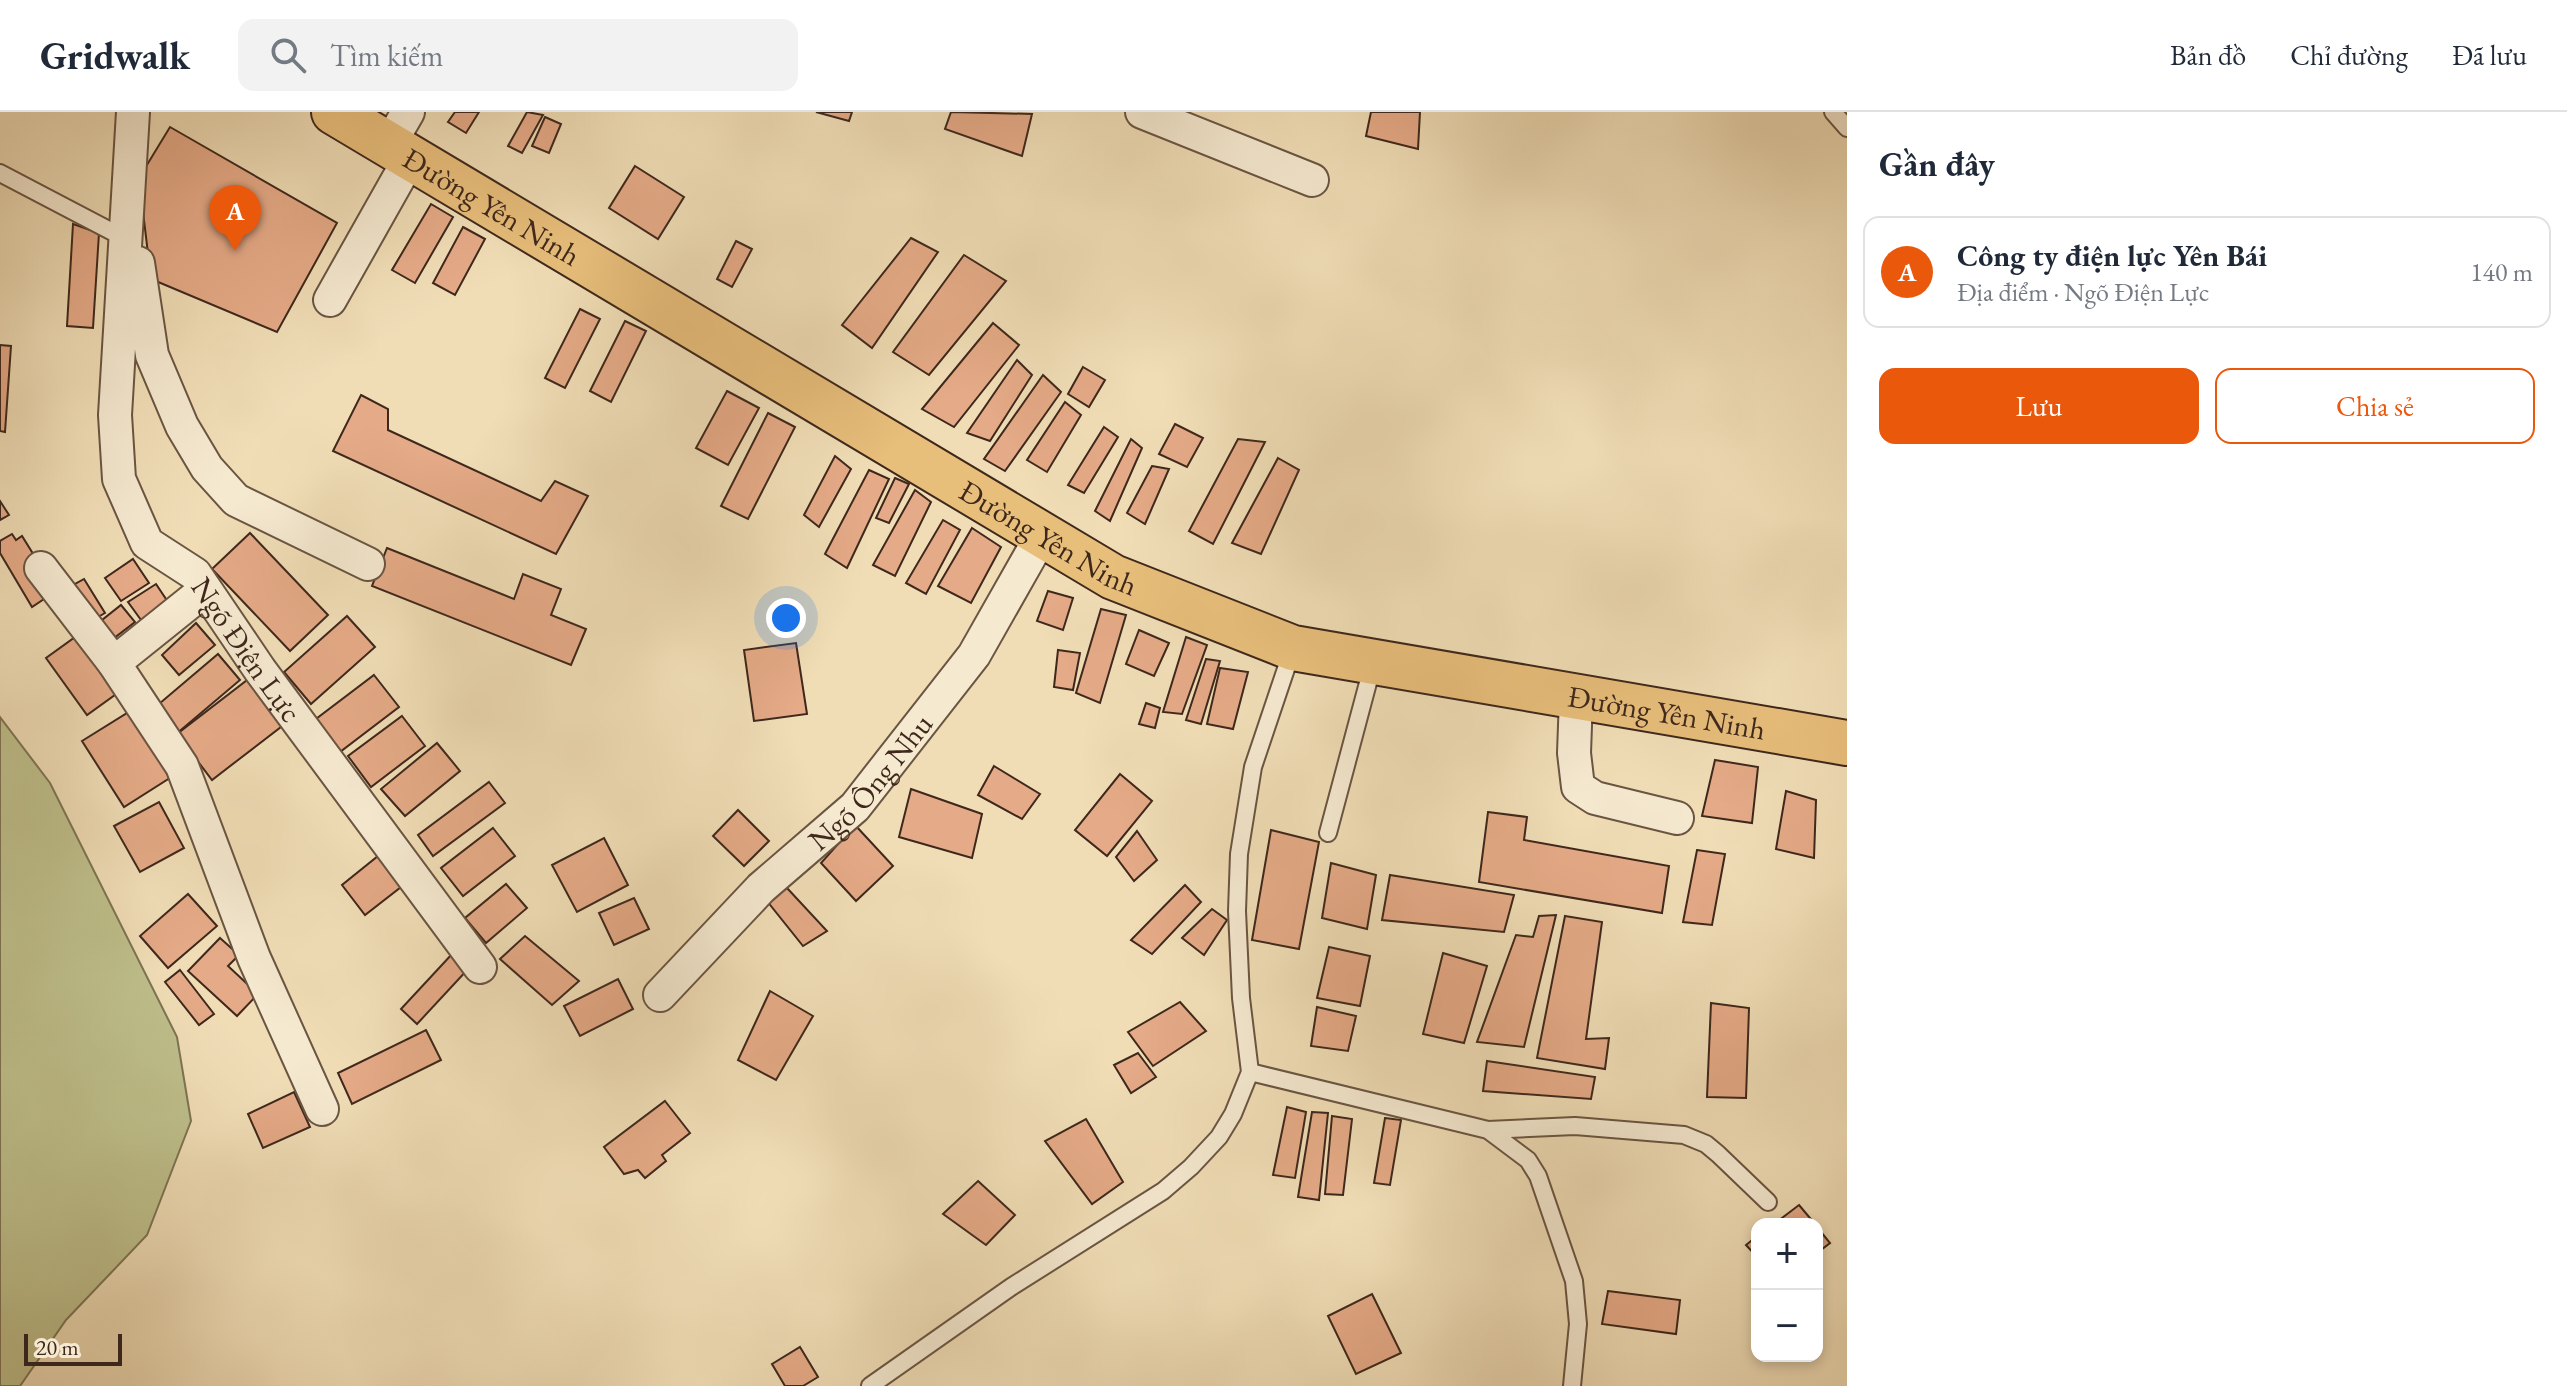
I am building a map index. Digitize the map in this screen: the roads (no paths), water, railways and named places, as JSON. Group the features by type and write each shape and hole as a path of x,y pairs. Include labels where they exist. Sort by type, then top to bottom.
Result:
{"main road":[{"name":"Đường Yên Ninh","path":"334,112 402,138 1113,577 1293,648 1847,743"}],"street":[{"name":"Ngõ Điện Lực","path":"133,112 115,415 119,479 147,543 195,574 269,682 480,967"},
{"path":"1142,112 1312,180"},
{"path":"330,300 402,138"},
{"path":"128,192 152,355 182,426 207,468 236,500 368,564"},
{"name":"Ngõ Ông Nhu","path":"660,995 761,888 855,807 974,655 1042,535"},
{"path":"41,568 114,663 182,766 254,958 322,1109"},
{"path":"114,663 205,590"},
{"path":"1576,698 1574,753 1578,787 1595,798 1677,818"}],"lane":[{"path":"1833,112 1847,128"},
{"path":"0,173 126,239"},
{"path":"870,1386 1011,1287 1163,1191 1219,1137 1233,1114 1250,1072 1241,998 1237,911 1239,854 1253,767 1293,648"},
{"path":"1328,833 1373,662"},
{"path":"1250,1072 1488,1130 1575,1126 1684,1135 1706,1144 1768,1202"},
{"path":"1488,1130 1528,1160 1538,1176 1574,1281 1578,1324 1572,1386"}],"place":[{"name":"Công ty điện lực Yên Bái","path":"235,251"}]}
